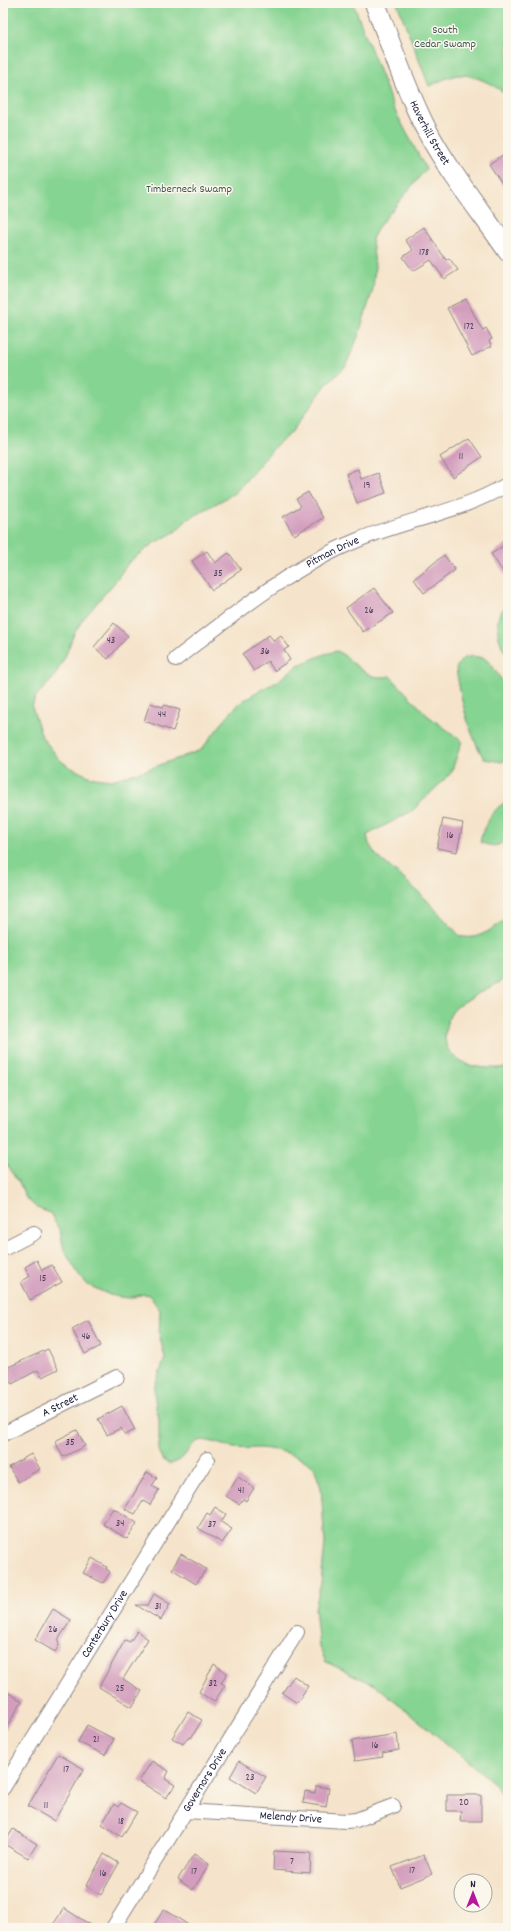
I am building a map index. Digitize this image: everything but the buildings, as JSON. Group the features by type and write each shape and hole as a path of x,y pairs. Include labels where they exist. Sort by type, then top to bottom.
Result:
{"street":[{"name":"Haverhill Street","path":"375,3 402,76 426,127 476,207 508,251"},
{"name":"Pitman Drive","path":"176,659 230,617 280,582 335,550 384,530 472,503 508,484"},
{"path":"3,1248 34,1233"},
{"name":"A Street","path":"3,1434 117,1377"},
{"name":"Canterbury Drive","path":"3,1788 207,1459"},
{"name":"Governors Drive","path":"113,1928 297,1632"},
{"name":"Melendy Drive","path":"186,1811 346,1822 356,1820 393,1806"}],"green space":[{"name":"Timberneck Swamp","path":"3,3 353,3 394,109 426,169 379,226 372,239 375,266 373,289 358,337 345,367 326,385 290,434 278,443 235,493 188,519 175,532 154,543 129,562 114,583 83,619 74,634 65,657 53,679 36,696 32,707 42,737 60,760 86,775 111,780 143,771 201,750 229,714 243,700 252,697 253,694 278,681 298,665 325,654 337,651 344,655 361,670 373,676 390,676 427,715 462,741 451,773 412,811 367,835 369,844 376,855 422,895 460,936 473,937 486,933 508,918 508,978 457,1007 450,1016 445,1034 446,1045 458,1060 477,1067 508,1067 508,1816 503,1796 494,1783 377,1686 326,1662 319,1647 315,1608 321,1583 325,1543 321,1488 314,1467 302,1459 281,1451 259,1448 234,1448 201,1440 194,1443 180,1460 170,1464 163,1460 159,1453 159,1418 156,1408 154,1388 165,1358 159,1334 160,1310 149,1295 144,1294 130,1298 120,1297 110,1295 88,1285 79,1275 64,1250 60,1231 50,1213 37,1208 25,1197 21,1186 3,1160"},
{"name":"South Cedar Swamp","path":"397,3 508,3 508,96 482,80 467,75 453,76 429,86"},
{"path":"508,606 508,656 498,635 498,618 500,612"},
{"path":"472,656 484,658 491,664 508,690 508,758 502,762 484,759 469,726 460,692 456,668 462,659"},
{"path":"508,801 508,838 501,844 495,846 480,842 486,824 493,813"}]}
